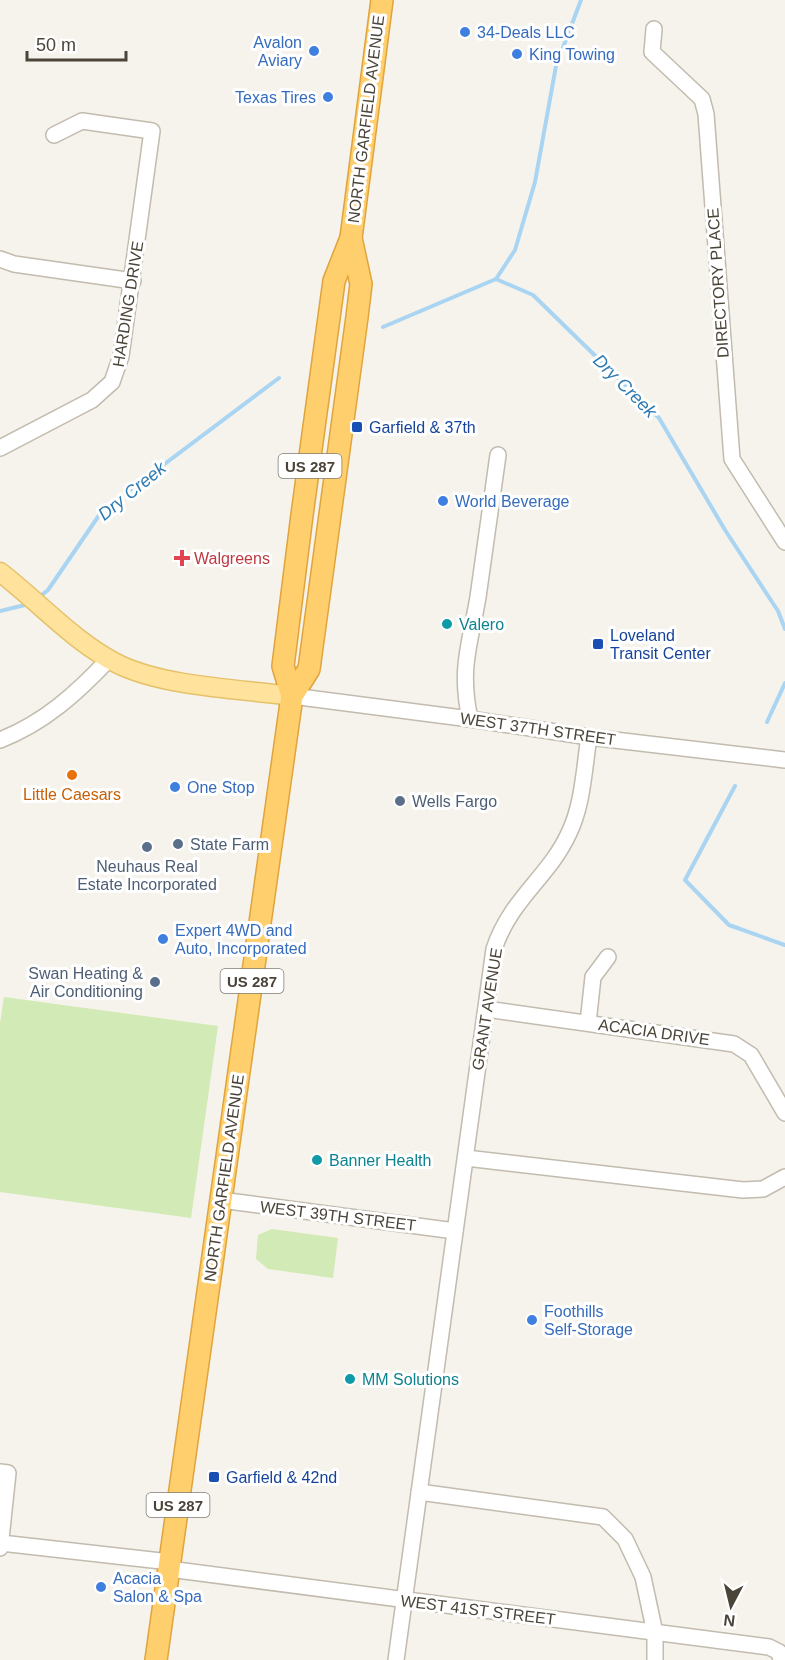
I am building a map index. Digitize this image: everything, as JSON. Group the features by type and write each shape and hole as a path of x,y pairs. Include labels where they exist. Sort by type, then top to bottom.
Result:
{"highway":[{"name":"NORTH GARFIELD AVENUE","path":"156,1660 292,696 309,669 357,317 361,284 351,238 382,0"}],"main road":[{"path":"5,576 87,644 109,659 145,674 166,679 292,696"}],"street":[{"name":"DIRECTORY PLACE","path":"654,29 652,52 702,99 706,114 732,459 785,542"},
{"name":"HARDING DRIVE","path":"0,448 92,400 112,382 121,356 153,131 82,121 54,135"},
{"path":"0,259 14,264 133,281"},
{"path":"470,719 465,697 464,662 477,598 498,456"},
{"path":"0,740 46,717 81,689 109,659"},
{"name":"WEST 37TH STREET","path":"292,696 589,737 785,760"},
{"name":"GRANT AVENUE","path":"396,1660 494,949 510,912 552,860 569,833 580,798 589,737"},
{"path":"588,1023 593,977 608,957"},
{"name":"ACACIA DRIVE","path":"486,1009 725,1042 744,1048 751,1054 785,1113"},
{"path":"466,1158 743,1190 763,1189 785,1177"},
{"name":"WEST 39TH STREET","path":"221,1200 455,1231"},
{"path":"0,1472 8,1473 0,1548"},
{"path":"419,1492 603,1517 625,1539 643,1577 655,1633 655,1660"},
{"name":"WEST 41ST STREET","path":"1,1543 404,1600 769,1647 779,1652 781,1660"}],"green space":[{"path":"4,997 218,1026 191,1218 0,1192 0,1023"},
{"path":"272,1229 338,1238 333,1278 268,1269 256,1259 258,1235"}],"waterway":[{"path":"496,279 515,250 535,182 556,66 581,0"},
{"name":"Dry Creek","path":"383,327 496,279 533,295 659,418 725,530 778,611 785,629"},
{"name":"Dry Creek","path":"38,598 48,590 102,511 279,378"},
{"name":"Dry Creek","path":"0,611 29,604"},
{"name":"Dry Creek","path":"767,722 785,683"},
{"name":"Dry Creek","path":"735,786 685,880 729,925 785,945"}],"place":[{"name":"34-Deals LLC","path":"465,32"},
{"name":"Avalon Aviary","path":"314,51"},
{"name":"King Towing","path":"517,54"},
{"name":"Texas Tires","path":"328,97"},
{"name":"Garfield & 37th","path":"357,427"},
{"name":"World Beverage","path":"443,501"},
{"name":"Walgreens","path":"182,558"},
{"name":"Valero","path":"447,624"},
{"name":"Loveland Transit Center","path":"598,644"},
{"name":"Little Caesars","path":"72,775"},
{"name":"One Stop","path":"175,787"},
{"name":"Wells Fargo","path":"400,801"},
{"name":"State Farm","path":"178,844"},
{"name":"Neuhaus Real Estate Incorporated","path":"147,847"},
{"name":"Expert 4WD and Auto, Incorporated","path":"163,939"},
{"name":"Swan Heating & Air Conditioning","path":"155,982"},
{"name":"Banner Health","path":"317,1160"},
{"name":"Foothills Self-Storage","path":"532,1320"},
{"name":"MM Solutions","path":"350,1379"},
{"name":"Garfield & 42nd","path":"214,1477"},
{"name":"Acacia Salon & Spa","path":"101,1587"}]}
